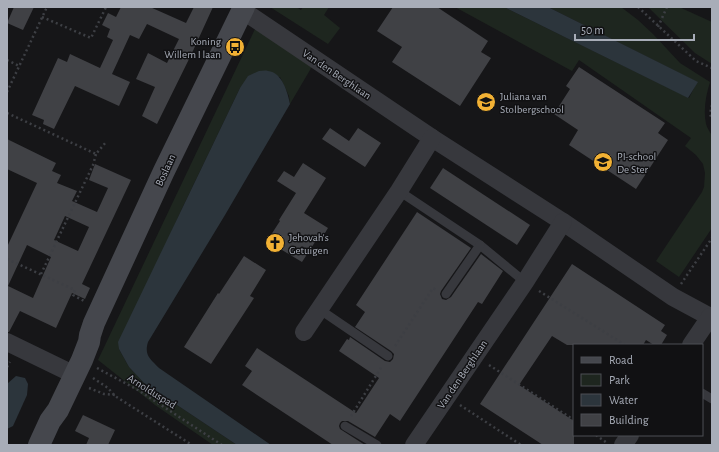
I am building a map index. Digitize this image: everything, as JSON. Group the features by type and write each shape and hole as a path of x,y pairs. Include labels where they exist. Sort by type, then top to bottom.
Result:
{"street":[{"name":"Van den Berghlaan","path":"243,9 432,138 563,222 673,297 711,317 692,344"},
{"name":"Boslaan","path":"39,445 50,422 51,407 58,385 74,369 72,355 83,339 90,335 164,170 243,9"},
{"path":"304,332 432,138"},
{"name":"Van den Berghlaan","path":"414,445 525,282 563,222"},
{"path":"7,342 74,369"},
{"path":"623,445 629,436"}],"lane":[{"path":"398,191 480,245 525,282"},
{"path":"446,294 480,245"},
{"path":"319,310 388,356"},
{"path":"703,394 712,399"},
{"path":"345,426 377,445"}],"path":[{"path":"7,92 47,7"},
{"path":"42,17 91,38 106,7"},
{"path":"638,7 696,61 712,68"},
{"path":"658,26 667,7"},
{"path":"7,60 19,66"},
{"path":"712,106 710,114 712,119"},
{"path":"7,113 96,154"},
{"path":"40,274 93,165 96,154 106,142"},
{"path":"673,297 712,238"},
{"path":"7,259 75,290 73,295 100,312"},
{"path":"525,282 623,344"},
{"path":"475,355 573,419"},
{"name":"Arnolduspad","path":"74,369 84,385 104,394 115,396"},
{"name":"Arnolduspad","path":"74,369 89,375 108,388 115,396 192,445"},
{"name":"Arnolduspad","path":"74,369 138,390 222,445"},
{"path":"447,396 521,445"},
{"path":"598,436 611,445"}],"green space":[{"path":"270,7 296,7 301,10 303,7 329,7 324,15 340,28 328,44"},
{"path":"455,7 504,7 689,98 697,82 548,7 621,7 653,34 680,63 710,82 706,97 705,119 706,126 712,136 712,228 679,277 656,261 704,187 705,173 703,164 696,155 685,146 691,138 579,60 572,71"},
{"path":"648,7 679,7 712,22 712,64 695,53"},
{"path":"255,29 312,65 310,70 290,104 289,96 280,77 240,88 179,215 119,349 129,367 144,383 237,445 213,445 155,405 98,360"}],"water":[{"path":"504,7 548,7 698,82 688,98"},
{"path":"259,71 273,72 281,79 288,94 290,104 147,346 147,354 159,368 271,445 237,445 144,383 129,367 119,349 118,342 240,88 248,76"},
{"path":"16,376 25,378 28,384 27,395 13,426 7,429 7,384"}],"building":[{"path":"14,7 34,7 23,30 7,23"},
{"path":"121,7 150,7 186,23 194,7 213,7 157,124 142,116 155,87 136,79 148,53 167,63 179,39 147,24 139,39 130,35 112,74 130,82 119,106 75,86 54,129 43,124 44,120 32,115 58,58 67,62 70,54 100,68 113,40 107,37 110,29 102,25 108,13 116,17"},
{"path":"393,7 437,7 488,41 481,52 491,58 460,106 392,62 402,47 377,31"},
{"path":"579,67 665,123 658,133 668,140 636,189 569,145 578,130 554,114 570,89 566,86"},
{"path":"330,128 349,141 358,128 381,143 365,167 322,139"},
{"path":"7,139 56,163 52,171 61,175 57,183 77,191 72,201 97,212 108,188 89,180 95,164 131,180 82,284 90,288 85,299 72,293 56,328 20,311 9,332 7,332 7,247 37,183 7,169","holes":["65,216 89,227 78,251 54,240","27,245 51,257 33,298 8,286"]},
{"path":"303,163 326,178 304,213 328,228 320,241 317,239 302,262 267,241 296,193 277,181 284,171 294,177"},
{"path":"443,168 530,225 517,245 430,188"},
{"path":"417,212 471,248 441,291 440,294 442,299 446,300 451,297 481,254 503,271 482,304 478,302 400,421 390,414 375,437 348,421 342,421 339,426 340,429 365,445 333,445 242,385 252,371 245,366 257,348 356,413 379,378 339,351 350,337 385,361 390,362 393,359 394,354 391,351 355,327 365,312 356,305"},
{"path":"244,256 266,270 250,296 254,298 211,364 184,347 218,293 219,294"},
{"path":"572,264 665,325 661,331 667,335 662,344 652,344 646,340 644,344 567,345 552,336 519,385 573,420 574,445 543,445 480,404"},
{"path":"83,415 115,430 108,445 86,445 89,438 75,431"}],"place":[{"name":"Koning Willem I laan","path":"235,47"},
{"name":"Juliana van Stolbergschool","path":"486,102"},
{"name":"PI-school De Ster","path":"603,162"},
{"name":"Jehovah's Getuigen","path":"275,243"}]}
